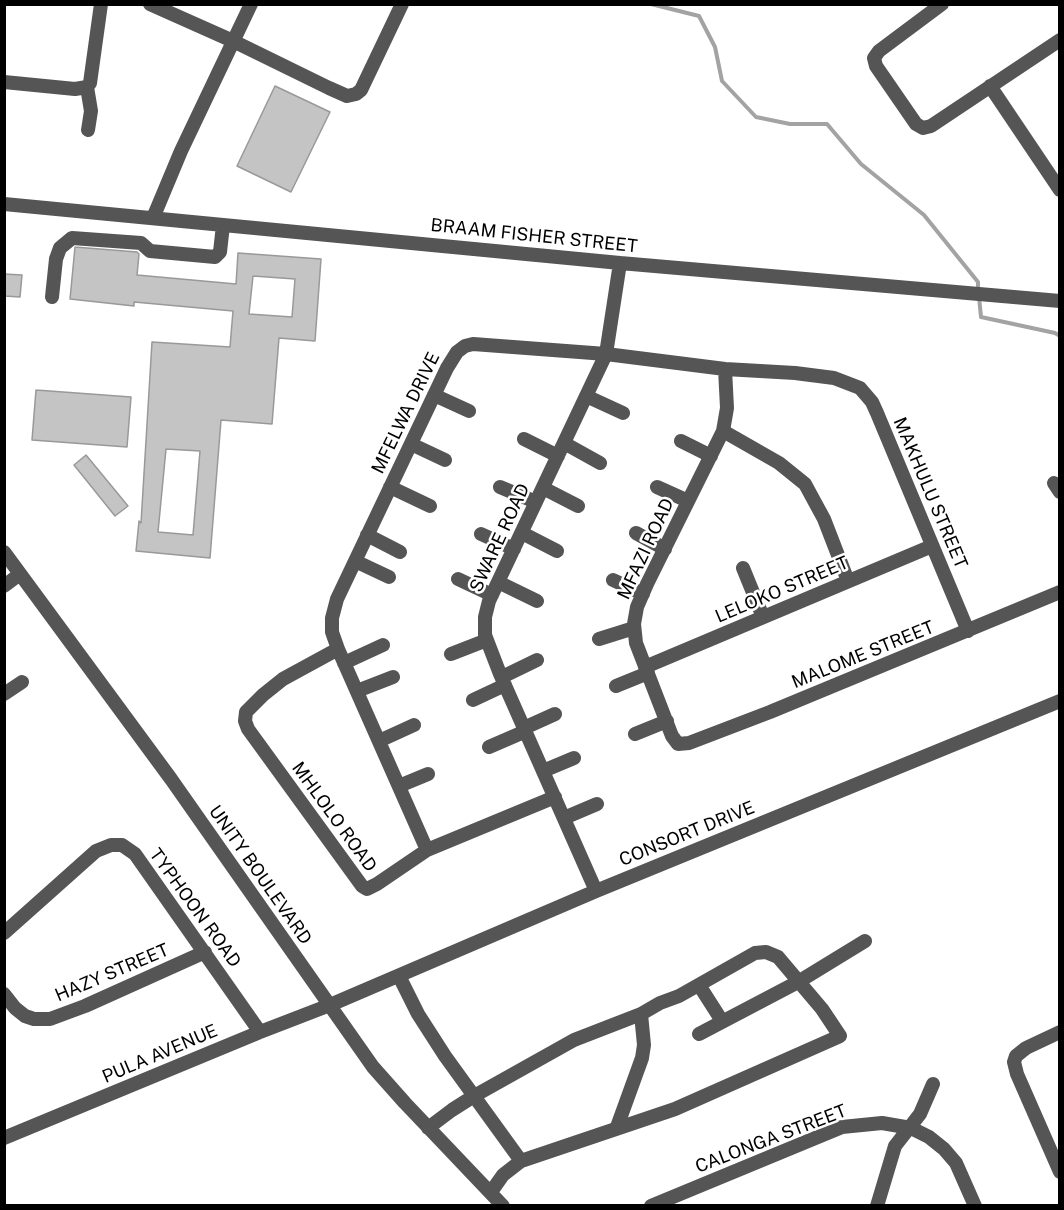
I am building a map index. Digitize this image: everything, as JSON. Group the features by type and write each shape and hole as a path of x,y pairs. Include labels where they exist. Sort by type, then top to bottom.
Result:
{"street":[{"path":"88,130 91,111 87,87 90,83 101,4"},
{"path":"150,4 347,96 352,96 361,90 402,4"},
{"path":"153,218 181,151 251,4"},
{"path":"940,5 879,51 874,58 876,66 916,124 923,128 931,126 1059,40"},
{"path":"4,82 75,89 87,87"},
{"path":"990,86 1059,190"},
{"name":"BRAAM FISHER STREET","path":"4,204 620,263 1059,301"},
{"path":"52,297 56,259 60,248 72,238 141,243 150,251 215,257 220,252 223,225"},
{"name":"SWARE ROAD","path":"596,891 503,681 487,640 485,617 495,589 606,354 620,263"},
{"name":"MFELWA DRIVE","path":"428,850 338,649 332,632 332,618 337,599 453,357 465,346 473,344 606,354 725,369 795,373 844,380"},
{"name":"MFAZI ROAD","path":"678,744 672,736 636,643 634,628 637,607 723,430 727,408 725,369"},
{"name":"MAKHULU STREET","path":"844,380 860,388 872,402 968,631"},
{"path":"434,395 469,411"},
{"path":"586,396 623,413"},
{"path":"723,430 779,463 805,484 824,519 849,581"},
{"path":"524,439 600,463"},
{"path":"681,441 711,456"},
{"path":"411,444 445,460"},
{"path":"390,487 430,506"},
{"path":"500,487 537,502"},
{"path":"657,487 688,501"},
{"path":"543,488 578,506"},
{"path":"522,533 557,550"},
{"path":"636,533 665,549"},
{"path":"481,534 514,549"},
{"path":"367,535 400,552"},
{"name":"LELOKO STREET","path":"616,686 763,617 932,546"},
{"name":"UNITY BOULEVARD","path":"4,552 171,779 380,1076 503,1206"},
{"path":"355,561 389,577"},
{"path":"743,568 763,617"},
{"path":"4,586 20,574"},
{"path":"458,579 537,601"},
{"path":"613,580 643,594"},
{"name":"MALOME STREET","path":"678,744 685,745 710,736 1059,592"},
{"path":"599,639 634,628"},
{"path":"450,654 487,640"},
{"path":"344,663 383,645"},
{"name":"MHLOLO ROAD","path":"338,649 283,679 263,695 244,716 246,725 362,886 367,889 377,884 428,850 555,797"},
{"path":"473,700 537,660"},
{"path":"357,691 393,676"},
{"path":"4,694 22,682"},
{"name":"CONSORT DRIVE","path":"330,1005 596,891 1059,701"},
{"path":"489,747 555,714"},
{"path":"634,735 666,721"},
{"path":"379,741 414,725"},
{"path":"543,771 574,758"},
{"path":"399,786 428,774"},
{"path":"564,818 597,804"},
{"name":"TYPHOON ROAD","path":"4,933 96,851 116,844 127,846 135,854 260,1032"},
{"path":"699,1034 798,982 865,941"},
{"name":"HAZY STREET","path":"4,994 25,1016 34,1019 50,1019 85,1006 205,952"},
{"path":"428,1128 474,1096 574,1040 641,1014 760,952 778,957 822,1009 840,1036 675,1109 521,1161 503,1175 491,1192"},
{"path":"399,976 418,1014 521,1161"},
{"path":"699,985 722,1022"},
{"name":"PULA AVENUE","path":"4,1138 330,1005"},
{"path":"617,1127 642,1058 644,1045 641,1014"},
{"path":"1059,1032 1026,1048 1016,1056 1014,1062 1059,1172"},
{"path":"877,1206 895,1146 920,1114 933,1084"},
{"name":"CALONGA STREET","path":"651,1206 842,1127 882,1123 910,1128 929,1137 951,1155 975,1206"}],"building":[{"path":"275,86 330,112 291,192 237,166"},
{"path":"75,247 137,252 139,254 137,275 236,284 238,253 321,259 315,341 279,338 272,424 221,420 210,558 136,551 139,521 141,523 152,342 230,347 233,311 134,302 134,306 70,299","holes":["253,276 295,279 292,317 249,314","166,449 200,451 193,535 158,532"]},
{"path":"4,274 22,275 20,297 4,296"},
{"path":"36,390 131,397 127,447 32,440"},
{"path":"86,455 128,506 115,516 74,465"}],"waterway":[{"path":"651,4 699,16 715,47 722,81 756,117 790,124 827,124 861,164 924,215 978,282 978,290"},
{"path":"979,297 981,317 1060,336"}]}
